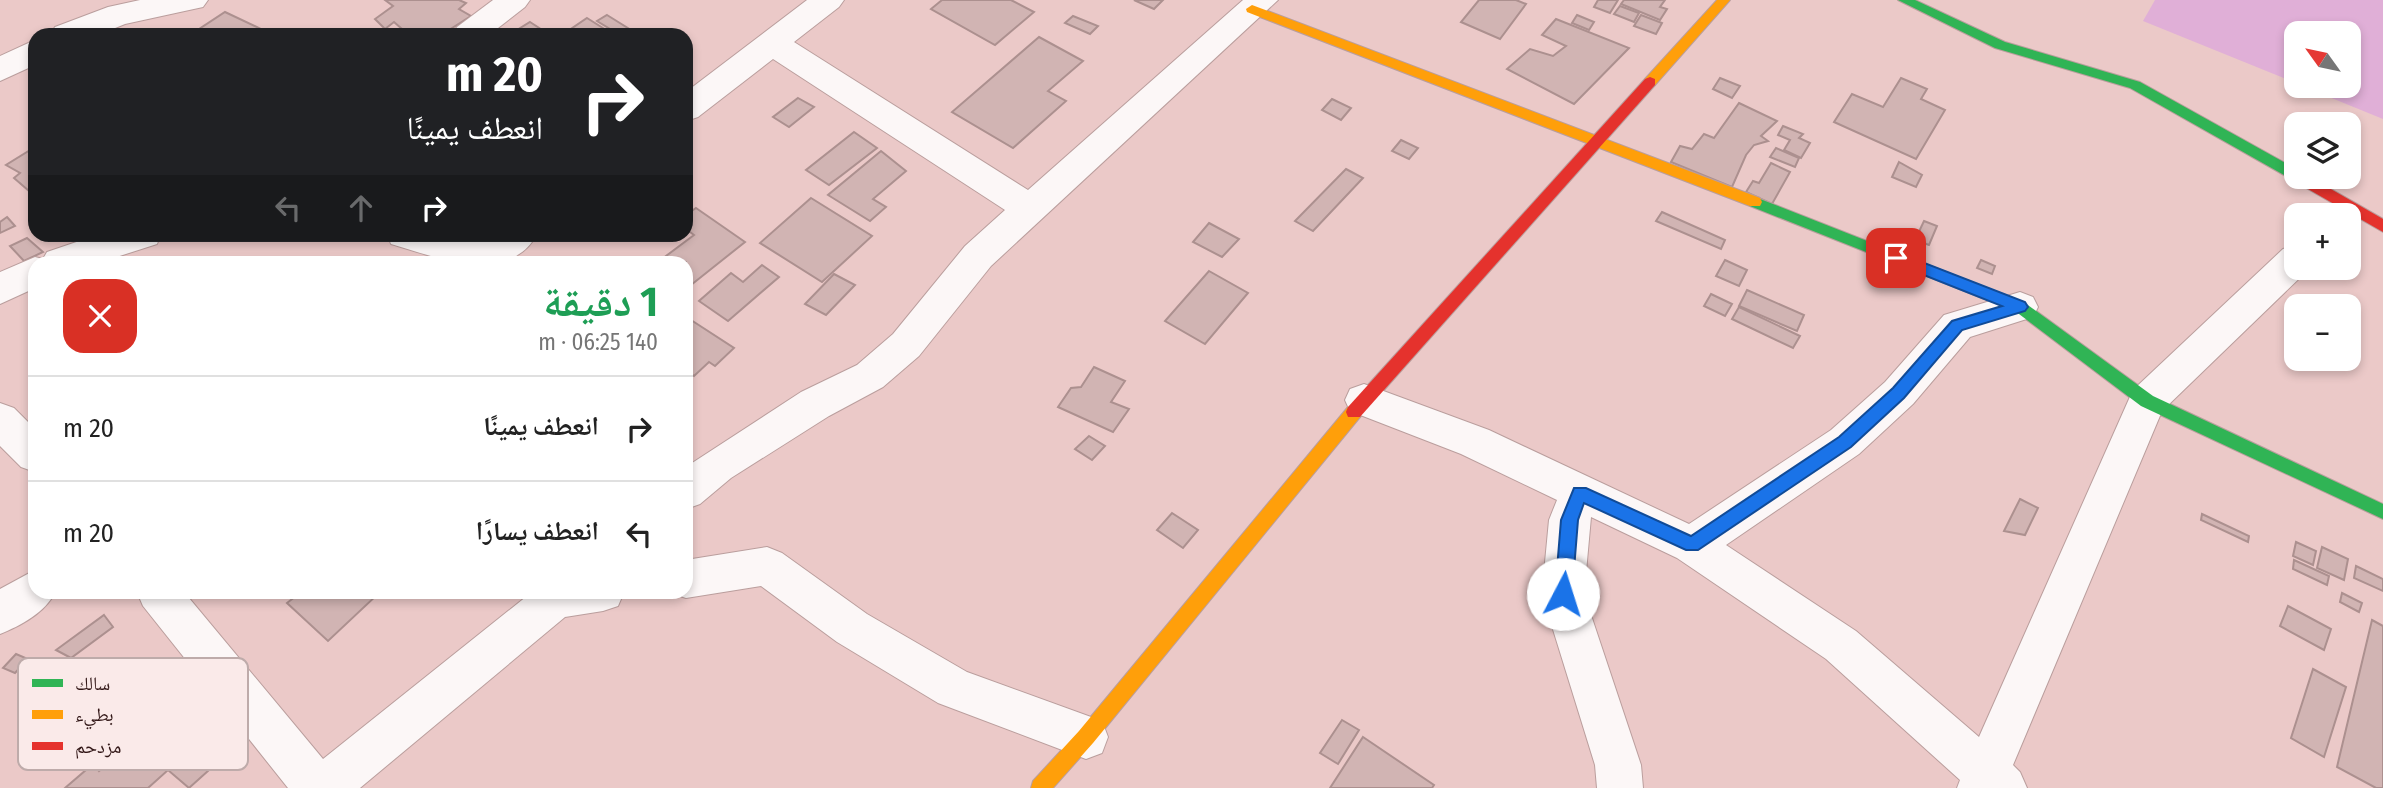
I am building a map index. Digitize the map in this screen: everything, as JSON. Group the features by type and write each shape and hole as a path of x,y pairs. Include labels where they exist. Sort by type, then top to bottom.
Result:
{"street":[{"path":"85,28 119,15 192,0"},
{"path":"477,28 514,0"},
{"path":"693,104 828,0"},
{"path":"1040,788 1086,737 1363,400 1724,0"},
{"path":"1904,0 2000,45 2135,85 2284,169"},
{"path":"693,485 717,466 815,404 870,376 906,345 978,256 1257,5 2020,307 2147,401 2383,512"},
{"path":"773,44 1030,209"},
{"path":"0,70 28,55"},
{"path":"2315,189 2335,203"},
{"path":"2361,217 2383,226"},
{"path":"78,256 120,242"},
{"path":"431,242 477,256"},
{"path":"491,256 509,242"},
{"path":"1363,400 1475,442 1692,545 1841,645 1990,783 2147,401 2284,270"},
{"path":"0,289 28,275"},
{"path":"1692,545 1845,442 1899,393 1957,326 2020,307"},
{"path":"0,420 28,448"},
{"path":"1620,788 1618,765 1563,594 1569,520 1580,493 1692,545"},
{"path":"693,578 767,566 852,628 954,688 1086,737"},
{"path":"0,614 28,594"},
{"path":"165,599 212,658"},
{"path":"324,788 553,599"},
{"path":"248,702 317,788"}],"shaded area":[{"path":"2155,0 2383,0 2383,119 2331,98 2361,98 2361,21 2284,21 2284,78 2143,21"}],"building":[{"path":"385,0 459,0 466,3 459,9 471,16 452,28 401,28 394,22 384,28 375,19 393,6"},
{"path":"942,0 1011,0 1034,12 995,45 931,9"},
{"path":"1134,0 1163,0 1154,9"},
{"path":"1479,0 1516,0 1526,4 1500,39 1461,22"},
{"path":"1598,0 1618,0 1610,13 1594,7"},
{"path":"1624,0 1665,0 1660,7 1667,9 1660,20 1621,4"},
{"path":"1620,6 1639,13 1634,22 1614,14"},
{"path":"225,12 259,28 201,28"},
{"path":"607,15 628,28 608,28 597,21"},
{"path":"1577,15 1594,22 1589,30 1572,23"},
{"path":"1641,15 1662,23 1656,34 1634,26"},
{"path":"1073,16 1098,26 1090,34 1065,23"},
{"path":"587,18 603,28 572,28"},
{"path":"1556,19 1629,48 1574,104 1507,69 1530,49 1553,56 1566,46 1542,35"},
{"path":"530,22 539,28 520,28"},
{"path":"1039,37 1083,61 1048,91 1066,101 1013,148 952,112"},
{"path":"1720,78 1740,86 1732,98 1713,89"},
{"path":"1901,78 1927,89 1921,99 1945,110 1916,159 1834,122 1852,94 1883,107"},
{"path":"798,98 814,107 789,127 773,117"},
{"path":"1332,99 1351,108 1341,120 1322,110"},
{"path":"1739,103 1777,121 1761,136 1768,141 1754,145 1746,155 1732,187 1671,162 1680,146 1692,149 1704,134 1714,138"},
{"path":"1783,126 1803,134 1799,138 1810,143 1801,158 1784,150 1790,140 1778,135"},
{"path":"854,132 877,148 829,185 806,170"},
{"path":"1401,140 1418,148 1409,159 1392,151"},
{"path":"1776,148 1799,158 1795,167 1770,157"},
{"path":"28,151 28,190 14,178 20,173 6,165"},
{"path":"881,151 906,171 873,199 886,207 870,221 828,195"},
{"path":"1899,162 1922,175 1916,187 1892,177"},
{"path":"1771,163 1790,172 1772,204 1746,192 1753,181 1759,183"},
{"path":"1346,169 1363,178 1313,231 1295,221"},
{"path":"811,198 872,236 822,282 760,243"},
{"path":"696,208 745,242 693,283 693,256 666,256 685,242 693,242 693,210"},
{"path":"1662,212 1725,240 1721,249 1656,221"},
{"path":"7,217 15,226 0,233 0,222"},
{"path":"1924,221 1937,226 1929,245 1915,240"},
{"path":"1209,223 1239,239 1222,257 1193,242"},
{"path":"27,238 28,242 43,252 28,256 24,261 10,246"},
{"path":"1725,260 1747,270 1739,286 1716,276"},
{"path":"1981,260 1995,266 1992,274 1977,268"},
{"path":"762,265 779,277 728,321 699,301 731,273 743,282"},
{"path":"1209,271 1248,293 1205,344 1165,321"},
{"path":"834,274 855,285 826,315 805,304"},
{"path":"1747,290 1804,315 1797,331 1739,306"},
{"path":"1711,294 1732,304 1725,316 1704,306"},
{"path":"1739,307 1800,336 1793,348 1732,319"},
{"path":"693,321 734,348 715,366 709,362 694,376"},
{"path":"1094,367 1125,381 1111,402 1129,409 1113,432 1058,407 1071,388 1081,387"},
{"path":"1089,436 1105,446 1092,460 1075,449"},
{"path":"2020,499 2038,508 2025,535 2004,531"},
{"path":"1172,513 1198,530 1183,548 1157,530"},
{"path":"2202,514 2249,536 2248,542 2201,520"},
{"path":"2296,542 2316,551 2313,565 2293,556"},
{"path":"2322,547 2348,559 2344,580 2317,568"},
{"path":"2294,560 2329,576 2327,585 2293,569"},
{"path":"2356,566 2383,579 2383,591 2354,578"},
{"path":"2342,593 2362,603 2359,612 2340,602"},
{"path":"292,599 373,599 328,641 287,603"},
{"path":"2288,606 2331,629 2324,650 2280,626"},
{"path":"104,615 113,627 71,658 56,650"},
{"path":"2372,620 2383,626 2383,788 2376,788 2337,767"},
{"path":"16,654 26,658 18,658 18,670 15,673 3,668"},
{"path":"2313,669 2346,687 2324,757 2291,738"},
{"path":"1342,720 1359,730 1338,764 1320,753"},
{"path":"1363,737 1434,785 1432,788 1330,788"},
{"path":"86,770 168,770 148,788 65,788"},
{"path":"168,770 209,770 189,788"}],"traffic: fast":[{"path":"1904,0 2000,45 2135,85 2284,168"},
{"path":"1755,202 2020,307 2147,401 2383,512"}],"traffic: slow":[{"path":"1650,82 1724,0"},
{"path":"1252,9 1755,202"},
{"path":"1040,788 1086,737 1354,412"}],"traffic: jam":[{"path":"1354,412 1650,82"},
{"path":"2320,189 2383,226"}],"route":[{"path":"1563,594 1569,520 1580,493 1692,545 1845,442 1899,393 1957,326 2020,307 1896,258"}]}
